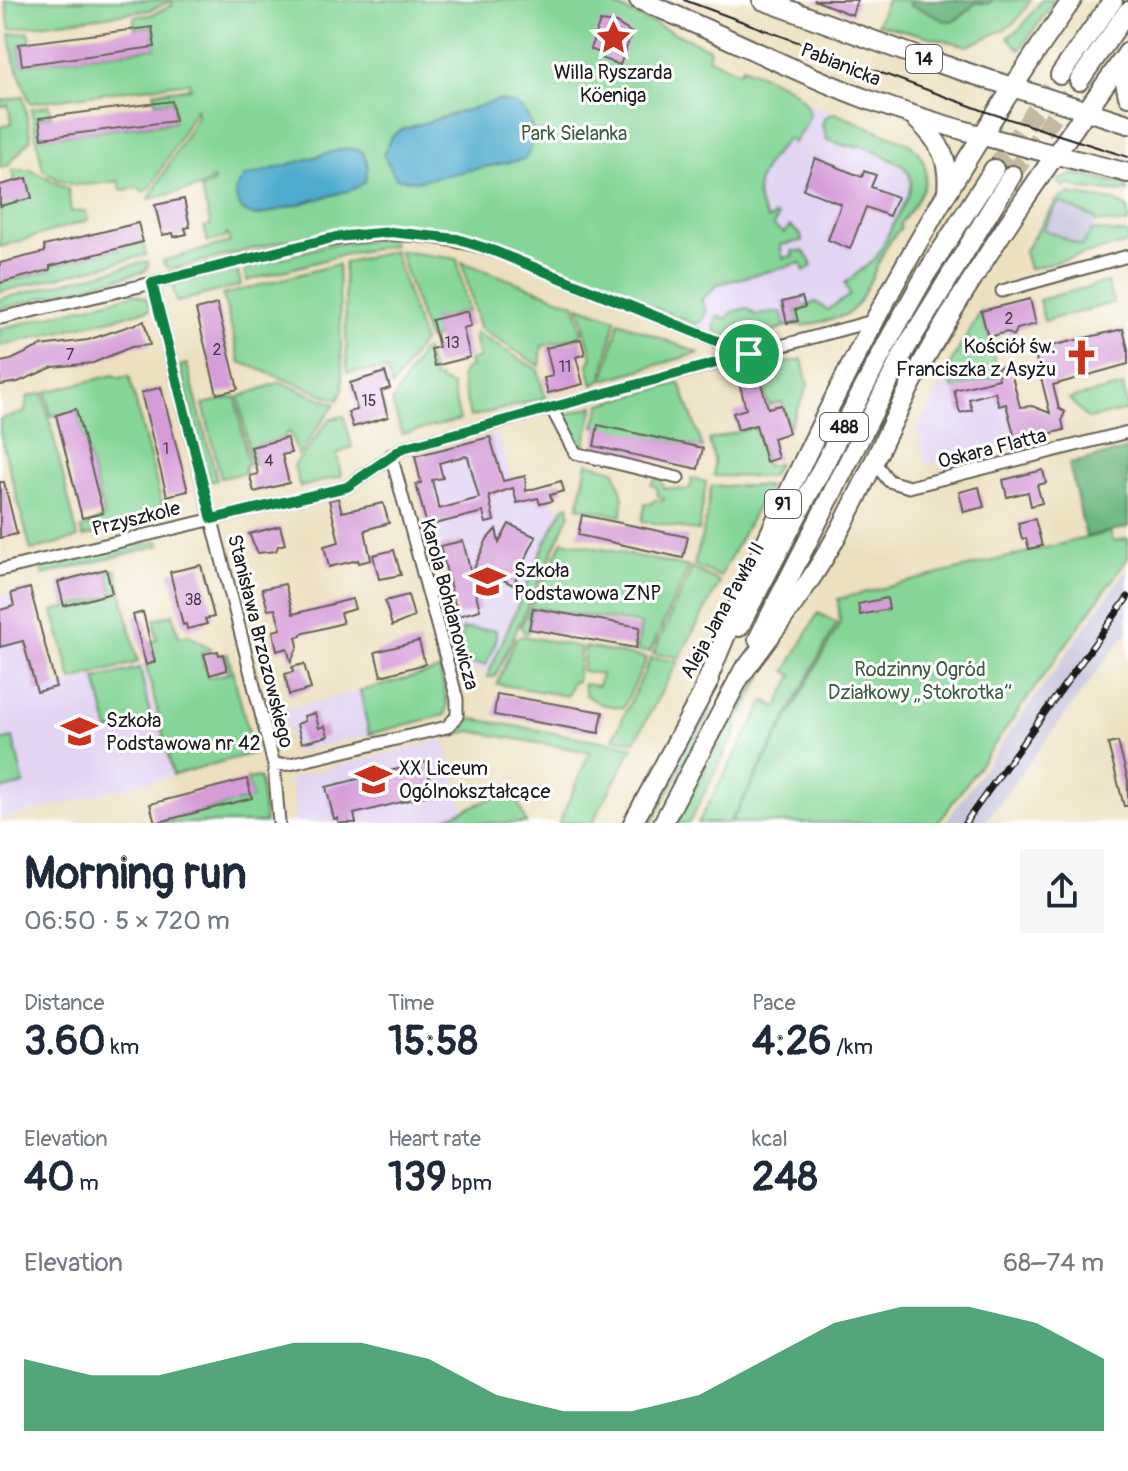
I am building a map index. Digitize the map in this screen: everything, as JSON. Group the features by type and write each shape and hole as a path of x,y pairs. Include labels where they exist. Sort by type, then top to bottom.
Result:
{"main road":[{"name":"Pabianicka","path":"639,0 824,82 912,115 1128,173"},
{"name":"Pabianicka","path":"762,0 925,59 1128,124"},
{"path":"873,321 982,136 1072,0"},
{"path":"1060,75 1113,0"},
{"path":"1079,81 1128,11"},
{"path":"1126,56 1123,73 1128,96"},
{"path":"739,678 840,530 929,351 986,258 1126,56"},
{"path":"912,115 934,138 944,155 947,195"},
{"name":"Aleja Jana Pawła II","path":"633,823 892,334 954,228 994,169"},
{"name":"Aleja Jana Pawła II","path":"663,823 906,348 1012,175"},
{"name":"91","path":"703,691 775,519 873,321"}],"street":[{"path":"0,318 336,237 391,232 454,238 494,251 749,354"},
{"path":"1002,291 1128,256"},
{"name":"Stanisława Brzozowskiego","path":"152,283 274,765 279,823"},
{"name":"Przyszkole","path":"0,570 347,487 403,448 873,321"},
{"path":"552,409 575,453 678,478"},
{"name":"Oskara Flatta","path":"874,462 889,481 909,487 1128,432"},
{"name":"Karola Bohdanowicza","path":"274,765 290,764 447,727 457,716 457,699 391,455"}],"shaded area":[{"path":"805,102 910,144 920,153 925,164 926,180 921,191 900,224 901,228 891,237 868,280 862,299 845,315 803,326 798,323 785,326 780,312 722,335 690,323 699,323 700,301 714,286 726,281 768,221 759,208 758,180 763,168 809,108"},
{"path":"1059,202 1096,219 1093,230 1081,246 1043,229"},
{"path":"949,372 953,389 999,376 1016,442 926,465 917,429"},
{"name":"Szkoła Podstawowa ZNP","path":"499,434 517,503 538,498 540,504 552,501 562,511 488,672 459,668 447,619 458,615 435,531 429,532 427,526 416,484 421,483 415,456"},
{"path":"1128,568 1128,631 984,823 945,823"},
{"name":"Szkoła Podstawowa nr 42","path":"30,588 56,687 143,665 172,776 0,820 0,596"},
{"path":"360,691 369,734 294,753 283,710"},
{"name":"XX Liceum Ogólnokształcące","path":"444,739 464,810 513,789 526,823 295,823 291,778"}],"green space":[{"name":"Park Sielanka","path":"5,0 602,0 710,49 708,58 739,72 742,67 772,79 800,97 810,115 793,143 787,139 771,158 760,177 758,197 768,220 775,215 778,217 773,226 784,233 790,226 801,235 802,241 780,245 783,258 793,256 792,251 803,251 812,266 804,271 801,263 718,284 701,301 707,310 702,321 695,324 479,238 439,229 400,226 324,233 171,269 163,261 230,242 227,234 224,238 208,242 204,227 211,225 201,189 214,182 213,179 200,187 149,199 197,116 196,109 150,189 142,192 140,188 121,190 118,181 70,184 43,170 31,109 49,105 51,116 39,118 42,138 174,122 172,101 156,103 154,92 190,88 189,82 30,103 14,60 10,34 29,32 31,43 19,44 22,65 155,48 152,27 135,29 134,17 151,15 173,5 171,1 150,10 10,29"},
{"path":"887,0 1031,0 1016,21 968,46 877,24"},
{"path":"910,0 993,0 989,4 975,3 965,14 949,21 910,6"},
{"path":"1042,0 1055,0 1020,50 1008,37 1020,29"},
{"path":"23,96 31,139 7,166 0,168 0,127 12,123 8,105 0,107 0,101"},
{"path":"835,113 910,144 919,154 926,174 920,195 900,224 901,228 886,249 861,299 847,314 803,326 780,328 750,342 733,341 717,333 714,326 718,316 727,319 732,312 747,308 755,315 781,312 785,326 798,323 795,310 816,302 827,310 850,295 845,283 876,258 909,194 909,173 902,165 864,146 846,146 827,140 822,125 825,117"},
{"path":"12,170 31,170 68,189 71,212 86,211 88,220 0,247 0,206 15,181"},
{"path":"1075,174 1126,184 1128,192 1081,189 1070,184 1065,187 1057,181"},
{"path":"1069,194 1114,201 1128,208 1128,224 1096,222 1096,219 1059,202 1043,229 1081,246 1093,230 1128,234 1128,243 1029,269 1024,252 1057,200"},
{"path":"391,238 393,245 338,256 247,281 244,269 327,245"},
{"path":"143,242 146,255 0,292 0,283 50,270 50,266"},
{"path":"394,251 423,341 392,387 387,370 347,372 344,263"},
{"path":"399,251 457,259 468,311 433,320 437,337 428,340"},
{"path":"148,261 145,271 0,309 0,299"},
{"path":"462,262 575,304 582,333 579,337 542,346 540,366 479,328"},
{"path":"338,264 343,390 338,400 240,362 223,295"},
{"path":"237,269 241,285 177,302 172,285"},
{"path":"1107,282 1113,303 1044,321 1039,300"},
{"path":"135,294 146,298 152,309 0,346 0,329"},
{"path":"579,306 616,319 601,381 593,385 588,365 592,357"},
{"path":"981,311 999,376 952,389 948,368"},
{"path":"619,322 699,353 604,380"},
{"path":"476,333 538,370 545,398 470,417 461,377 471,367 469,361 479,358"},
{"path":"426,350 434,379 440,378 440,381 452,386 460,420 402,434 392,402 422,351"},
{"path":"802,359 808,386 789,427 782,402 769,405 759,370"},
{"path":"187,364 217,480 210,482 180,366"},
{"path":"113,375 120,378 129,376 165,516 83,537 81,529 103,518 103,512 76,410 51,416 46,392"},
{"path":"280,382 335,404 298,455 290,432 285,434 286,438 251,447 256,465 251,465 239,397"},
{"path":"680,383 703,448 594,426 601,404"},
{"path":"1123,386 1128,410 1088,419 1069,399"},
{"path":"43,393 78,538 31,550 0,434 0,419 25,412 27,397"},
{"path":"236,397 248,465 244,468 245,473 221,478 203,404"},
{"path":"594,406 581,448 572,437 565,415"},
{"path":"344,416 352,447 337,454 341,476 300,487 294,466 330,419"},
{"path":"755,427 766,466 778,464 771,477 714,476 709,440"},
{"path":"1128,449 1128,527 1086,537 1069,464"},
{"path":"587,463 615,470 623,497 622,516 578,507"},
{"path":"660,478 664,488 687,490 692,485 691,478 706,482 699,531 642,521 645,504 651,504 654,500 663,501 664,498 658,496 657,487 651,485"},
{"path":"711,486 768,486 720,577 694,565"},
{"path":"569,505 570,514 495,677 487,677 546,541 564,507"},
{"name":"Rodzinny Ogród Działkowy „Stokrotka”","path":"1110,532 1113,541 1128,539 1128,558 938,823 731,823 840,623 838,599"},
{"path":"159,541 161,545 43,575 40,566 119,546 139,546"},
{"path":"563,541 689,567 650,652 637,651 641,624 533,608 528,633 523,632 521,626"},
{"path":"692,568 720,582 680,657 653,654"},
{"path":"116,570 138,662 72,680 53,611 113,595 107,572"},
{"path":"818,613 837,623 740,805 728,823 698,823 765,701 777,707 793,675 786,671"},
{"path":"173,614 179,637 189,635 211,649 201,653 208,678 229,673 224,655 228,654 254,753 173,775 146,665 155,662 150,642 157,640 154,620"},
{"path":"462,629 496,630 496,641 486,665 461,663"},
{"path":"523,636 581,647 577,681 572,683 567,696 497,684 516,638"},
{"path":"585,647 647,658 623,708 600,704 586,695 583,684 598,686 601,674 582,671"},
{"path":"778,648 736,724 737,729 689,823 676,823 744,701"},
{"path":"651,658 678,661 635,741 613,739"},
{"path":"140,668 151,719 109,731 96,679"},
{"path":"440,670 447,703 445,715 369,734 360,691"},
{"path":"705,708 711,710 652,823 645,823"},
{"path":"473,719 633,747 592,823 559,823 590,752 470,731 452,737"},
{"path":"13,738 24,784 0,790 0,741"},
{"path":"258,777 265,823 158,823 252,798 247,779"},
{"path":"513,789 526,823 434,823 441,820"}],"water":[{"path":"499,100 518,106 528,117 533,139 525,159 416,181 396,178 383,154 392,136 401,130"},
{"path":"346,148 362,151 368,165 365,182 354,189 257,216 244,211 239,205 235,191 244,177"}],"building":[{"path":"814,0 857,0 852,15"},
{"path":"600,21 616,23 632,33 620,65 601,58 603,54 590,49"},
{"path":"152,27 155,47 22,65 19,44"},
{"path":"172,101 175,121 42,138 39,118"},
{"path":"815,158 862,177 864,171 876,175 871,187 897,197 889,216 866,207 850,249 828,240 841,204 803,189"},
{"path":"27,178 32,198 0,206 0,185"},
{"path":"184,199 190,227 185,228 187,234 174,237 173,233 162,235 155,205"},
{"path":"138,223 143,242 50,266 50,270 0,283 0,263 45,252 44,246"},
{"path":"802,297 805,307 795,310 798,321 787,323 782,302"},
{"path":"1030,299 1036,324 1017,329 1014,336 1007,332 988,337 981,311"},
{"path":"217,304 238,389 217,394 196,310"},
{"path":"468,311 471,326 463,328 470,357 435,366 431,349 439,347 432,320"},
{"path":"144,321 150,345 131,347 93,363 53,367 18,382 0,385 0,362 40,346 88,340"},
{"path":"1123,329 1128,364 1053,385 1059,409 1065,412 1062,419 1064,430 1016,442 1006,404 999,406 995,392 969,399 972,410 960,413 954,390 999,379 997,368 1009,364 1020,407 1032,406 1050,413 1034,350"},
{"path":"581,339 585,354 576,357 583,384 548,393 544,378 553,376 546,348"},
{"path":"757,369 768,408 781,405 789,433 773,438 778,458 766,462 756,425 738,430 733,413 746,409 739,382 744,381 741,373"},
{"path":"385,372 390,388 381,391 388,417 353,427 348,412 357,410 350,383"},
{"path":"161,387 188,491 167,496 141,393"},
{"path":"76,409 103,513 82,518 56,415"},
{"path":"598,425 703,448 698,469 594,446"},
{"path":"490,437 503,481 525,476 526,491 561,481 564,491 550,495 552,501 540,504 538,498 517,503 513,488 489,496 494,521 486,523 483,512 427,526 416,484 421,483 415,456","holes":["468,457 479,498 439,509 432,480 443,478 439,463"]},
{"path":"287,438 291,453 282,455 289,483 254,492 250,476 258,474 251,447"},
{"path":"1043,470 1046,483 1037,485 1042,503 1031,506 1028,492 1007,497 1003,480"},
{"path":"0,482 4,482 17,534 0,538"},
{"path":"979,487 984,507 964,512 959,492"},
{"path":"338,498 342,512 383,503 389,523 365,530 371,560 329,567 324,546 339,542 329,500"},
{"path":"582,515 688,537 683,558 578,535"},
{"path":"1035,519 1042,546 1029,549 1026,538 1022,539 1018,523"},
{"path":"509,524 536,537 513,585 500,578 493,593 472,573 487,539 496,529 499,543"},
{"path":"280,526 285,544 278,546 276,551 258,553 249,534"},
{"path":"463,541 480,610 458,616 440,546"},
{"path":"394,550 401,575 379,579 373,555"},
{"path":"201,565 214,617 205,619 207,624 187,629 186,624 183,625 170,572"},
{"path":"106,569 112,593 64,606 58,582"},
{"path":"285,584 293,614 352,599 355,609 340,613 343,623 296,637 298,646 291,662 287,648 277,651 273,631 281,629 275,609 268,610 262,589"},
{"path":"30,588 56,687 37,692 23,641 0,647 0,610 14,606 11,593"},
{"path":"408,595 414,617 392,626 385,601"},
{"path":"887,598 889,609 860,615 858,604"},
{"path":"533,608 640,627 636,648 529,629"},
{"path":"143,612 155,662 146,665 133,615"},
{"path":"419,641 425,664 381,676 375,652"},
{"path":"218,651 219,655 223,654 227,670 210,675 204,654"},
{"path":"304,664 311,689 289,695 285,674 293,672 292,667"},
{"path":"497,694 603,712 599,733 494,715"},
{"path":"315,713 319,728 325,726 328,736 302,743 297,724 305,721 304,716"},
{"path":"1118,742 1128,780 1128,806 1124,806 1108,744"},
{"path":"426,762 433,794 354,814 356,823 339,823 337,818 334,819 326,787"},
{"path":"247,779 252,798 155,823 150,804"}],"tunnel":[{"path":"994,169 1060,75"},
{"path":"1012,175 1079,81"}],"tram line":[{"path":"684,0 987,112 1128,157"}],"railway":[{"path":"965,823 1128,597"}],"place":[{"name":"Willa Ryszarda Köeniga","path":"613,37"},
{"name":"Kościół św. Franciszka z Asyżu","path":"1082,357"},
{"name":"Szkoła Podstawowa ZNP","path":"488,581"},
{"name":"Szkoła Podstawowa nr 42","path":"80,732"},
{"name":"XX Liceum Ogólnokształcące","path":"373,780"}],"route":[{"path":"391,232 454,238 624,302 749,354 403,448 347,487 212,519 152,283 336,237 391,232"}]}
